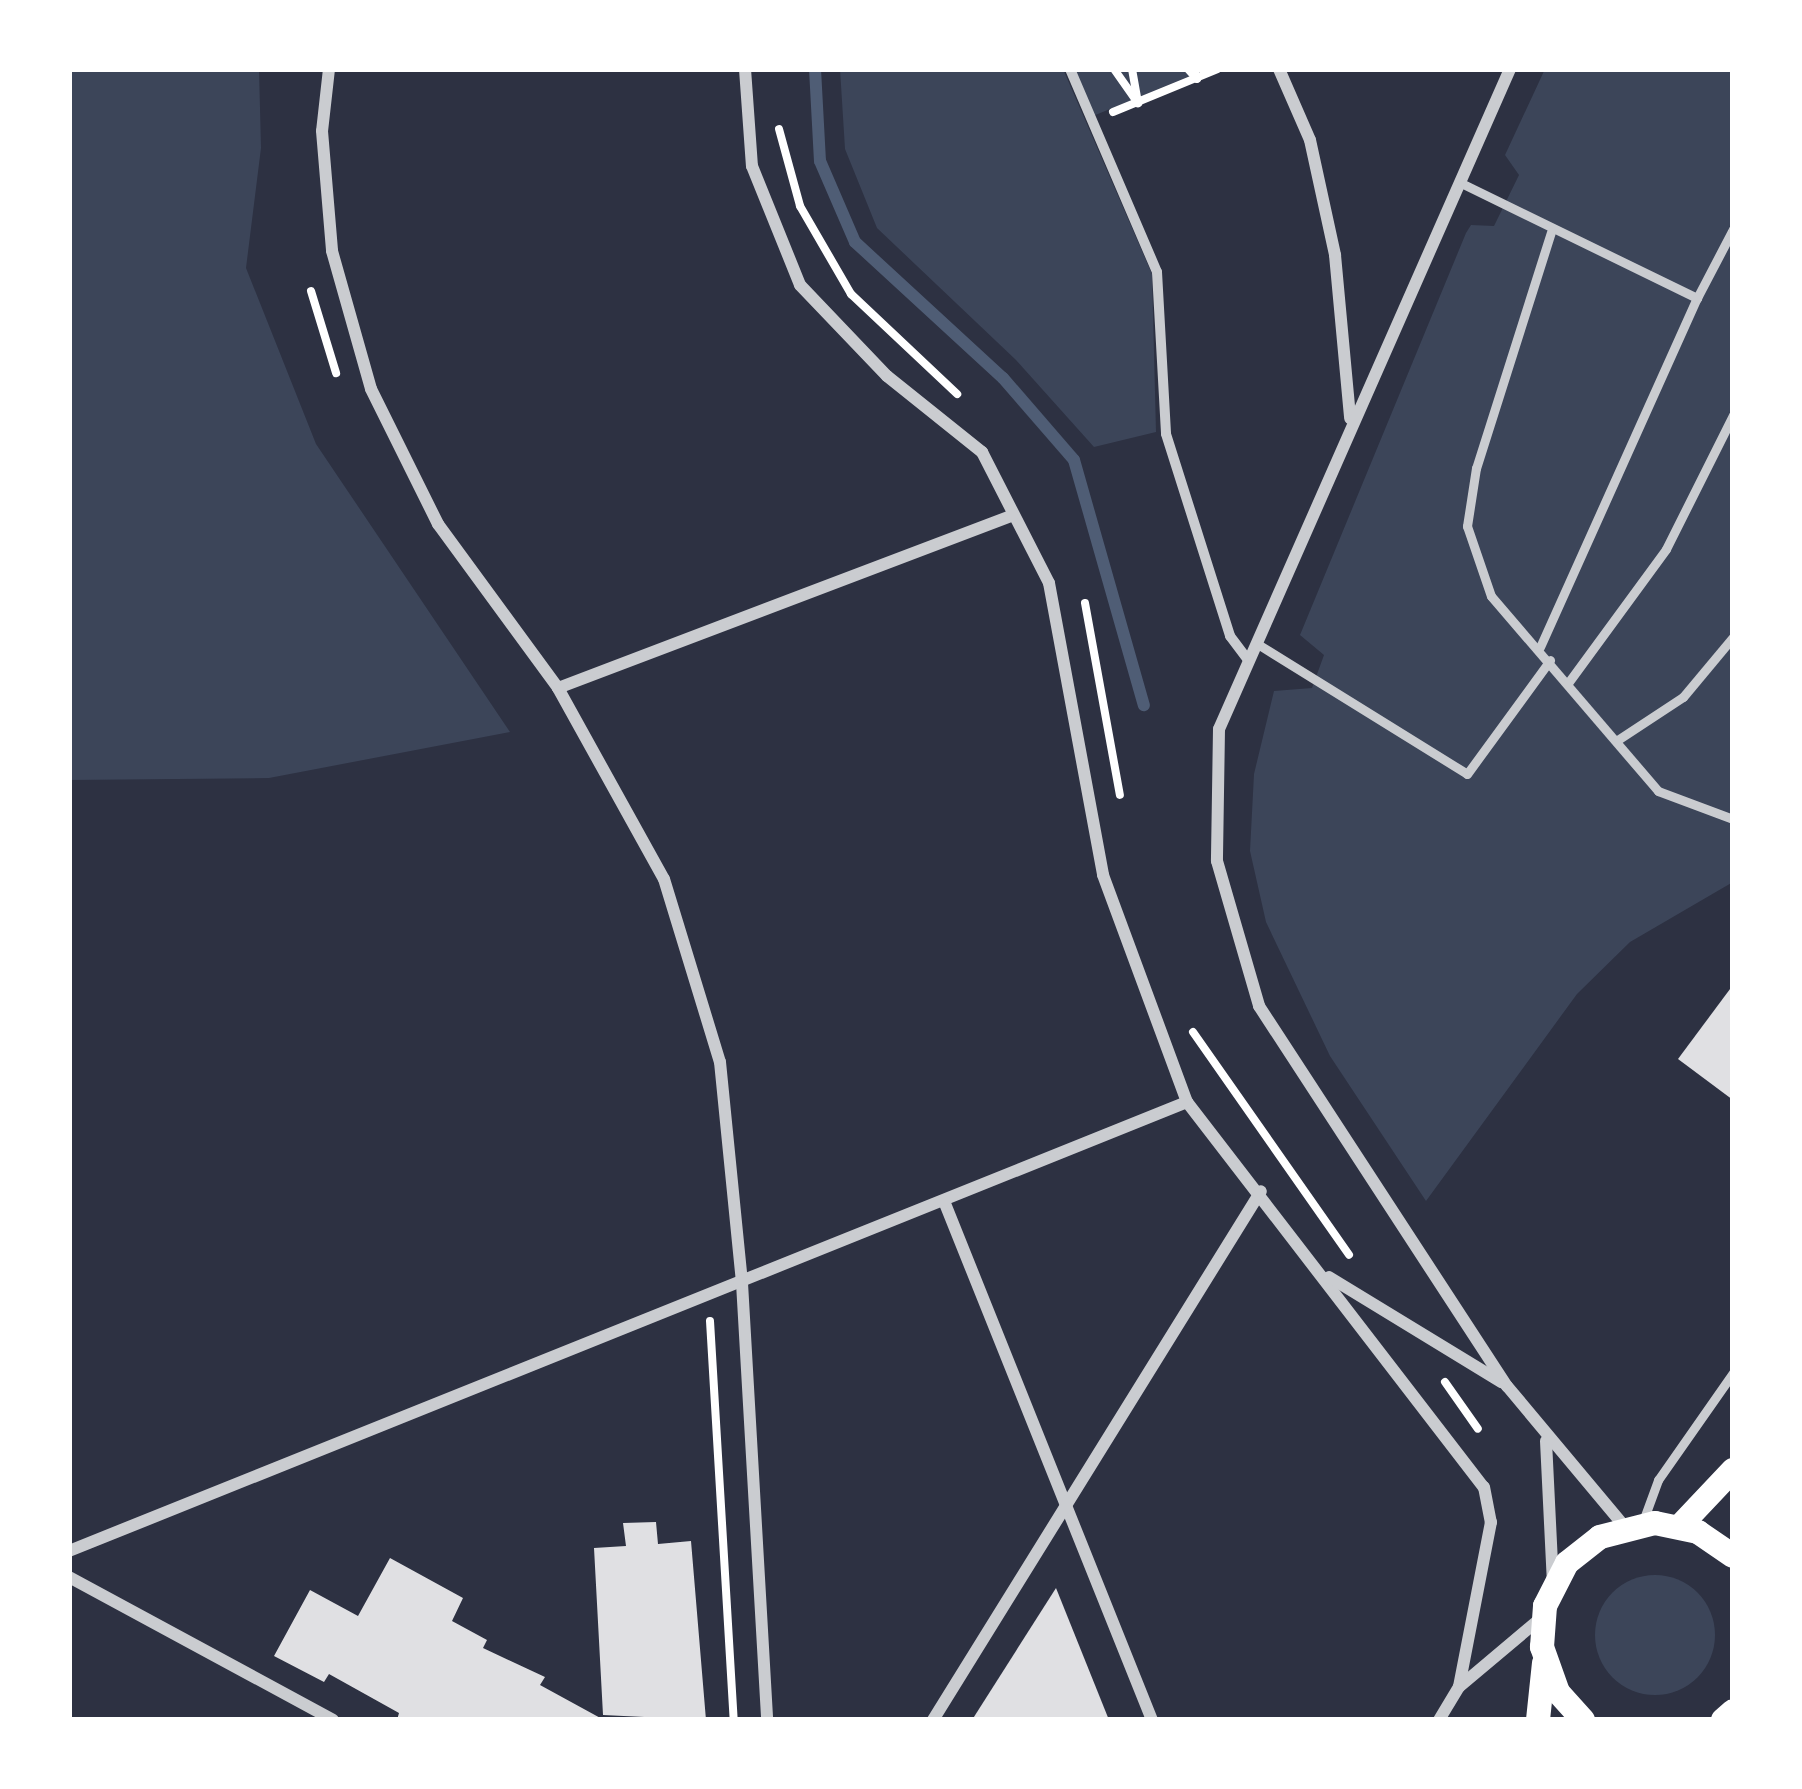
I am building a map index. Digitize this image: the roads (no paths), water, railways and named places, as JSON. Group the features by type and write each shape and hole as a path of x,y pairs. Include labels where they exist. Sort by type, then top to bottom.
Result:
{"main road":[{"path":"1680,1526 1733,1469"},
{"path":"1538,1720 1545,1661 1543,1617 1553,1586 1577,1553 1634,1525 1680,1526 1733,1556"},
{"path":"1545,1661 1583,1720"},
{"path":"1723,1720 1733,1711"}],"street":[{"path":"328,69 322,131 332,251 371,389 439,524 558,688 671,902 720,1062 742,1282 767,1720"},
{"path":"745,69 752,166 800,284 887,376 982,452 1049,583 1103,875 1187,1102 1261,1191 1484,1487 1491,1522 1459,1687"},
{"path":"1070,69 1157,272 1166,434 1230,636 1248,660"},
{"path":"1279,69 1310,140 1335,255 1350,419"},
{"path":"1510,69 1350,419 1219,729 1217,861 1258,1006 1546,1440 1634,1525"},
{"path":"558,688 1013,514"},
{"path":"69,1551 1187,1102"},
{"path":"933,1720 1261,1191"},
{"path":"944,1201 1063,1511 1152,1720"},
{"path":"1323,1274 1507,1386"},
{"path":"1546,1440 1553,1586"},
{"path":"69,1577 333,1720"},
{"path":"1439,1720 1459,1687 1543,1617"}],"lane":[{"path":"1459,182 1551,232 1697,298"},
{"path":"1540,647 1697,298 1733,229"},
{"path":"1551,232 1476,468 1467,526 1490,596 1540,647 1658,791 1733,819"},
{"path":"1568,683 1666,549 1733,415"},
{"path":"1616,741 1683,697 1733,638"},
{"path":"1256,643 1467,774 1550,660"},
{"path":"1634,1525 1658,1480 1733,1373"}],"waterway":[{"path":"815,69 820,161 855,242 1003,378 1074,460 1144,705"}]}
